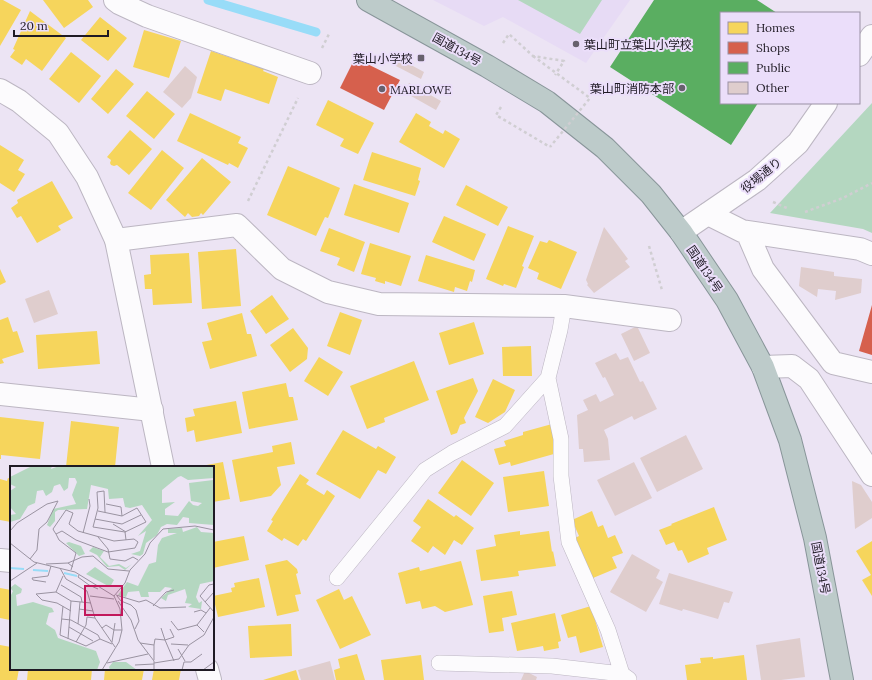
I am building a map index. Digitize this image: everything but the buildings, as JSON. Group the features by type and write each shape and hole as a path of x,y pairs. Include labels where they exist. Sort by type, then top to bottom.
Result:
{"highway":[{"name":"国道134号","path":"368,0 487,66 547,102 605,148 651,194 681,232 726,300 762,367 790,440 813,530 842,680"}],"street":[{"path":"115,0 147,16 310,74"},
{"path":"860,54 872,36"},
{"path":"0,90 19,101 58,133 87,178 116,240 163,466"},
{"name":"役場通り","path":"681,232 757,180 798,143 825,104"},
{"path":"708,214 742,231 860,249 872,254"},
{"path":"116,240 237,225 282,269 328,292 379,304 564,306 670,320"},
{"path":"747,232 763,269 833,364 872,372"},
{"path":"762,367 792,366 809,379 872,476"},
{"path":"0,394 152,410"},
{"path":"0,560 10,561"},
{"path":"207,670 210,680"}],"lane":[{"path":"439,663 552,666 626,677 608,630 569,542 561,476 561,439 548,378 560,330 564,306"},
{"path":"337,578 425,470 452,453 505,426 548,378"}],"path":[{"path":"501,45 509,34 533,56 590,98 550,147 496,115 502,105"},
{"path":"533,56 564,62 552,79"},
{"path":"237,225 310,74"},
{"path":"800,214 843,198 872,183"},
{"path":"769,200 794,211"},
{"path":"649,246 670,320"}],"shaded area":[{"name":"葉山町立葉山小学校","path":"433,0 630,0 586,63 503,17 484,26"}],"green space":[{"path":"518,0 602,0 580,34"},
{"path":"872,103 872,233 863,229 770,213"}],"waterway":[{"path":"208,0 316,32"}],"place":[{"name":"葉山町立葉山小学校","path":"576,44"},
{"name":"葉山小学校","path":"421,58"},
{"name":"葉山町消防本部","path":"682,88"},
{"name":"MARLOWE","path":"382,89"}]}
